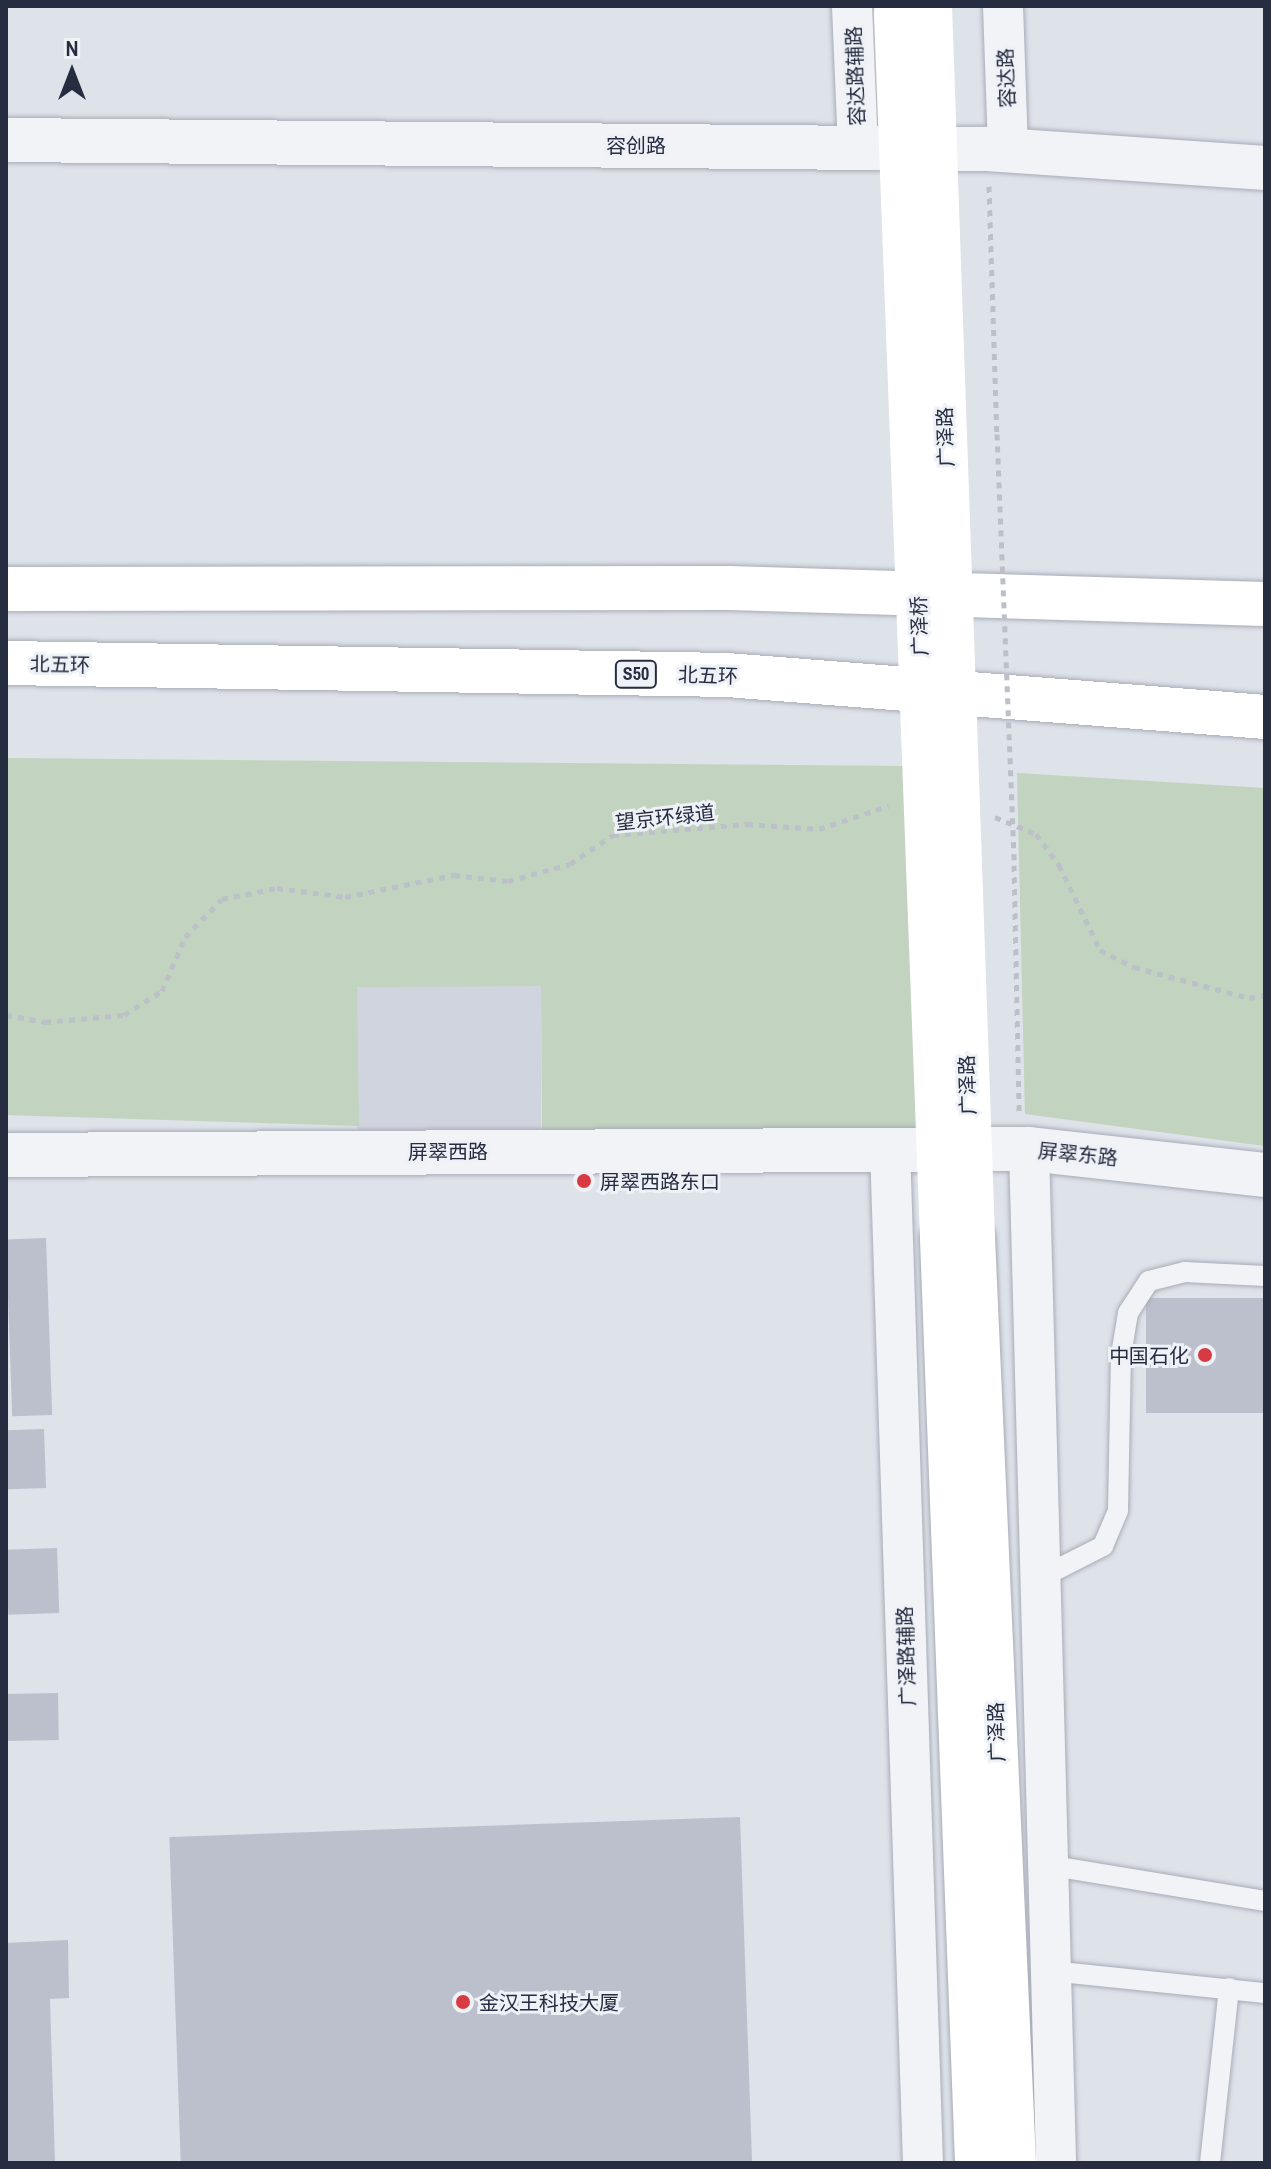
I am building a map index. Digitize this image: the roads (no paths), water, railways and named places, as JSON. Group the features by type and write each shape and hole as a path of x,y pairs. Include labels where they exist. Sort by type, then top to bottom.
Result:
{"main road":[{"name":"广泽桥","path":"907,8 957,1238"},
{"path":"6,589 729,588 1265,604"},
{"name":"北五环","path":"6,663 727,675 1265,717"},
{"name":"广泽路","path":"957,1238 977,2163"},
{"name":"广泽路","path":"957,1238 1014,2163"}],"street":[{"name":"容达路辅路","path":"852,6 858,147"},
{"name":"容达路","path":"998,150 1003,6"},
{"name":"容创路","path":"6,140 998,150 1265,168"},
{"name":"屏翠东路","path":"890,1148 1024,1149 1265,1175"},
{"name":"屏翠西路","path":"6,1155 890,1148"},
{"name":"广泽路辅路","path":"890,1148 923,2163"},
{"path":"1024,1149 1040,1578 1056,2163"}],"lane":[{"path":"1040,1578 1103,1546 1118,1510 1121,1355 1128,1313 1149,1281 1185,1272 1265,1276"},
{"path":"1047,1865 1265,1901"},
{"path":"1051,1971 1265,1993"},
{"path":"1210,2163 1229,1988"}],"place":[{"name":"屏翠西路东口","path":"584,1181"},
{"name":"中国石化","path":"1205,1355"},
{"name":"金汉王科技大厦","path":"463,2002"}]}
